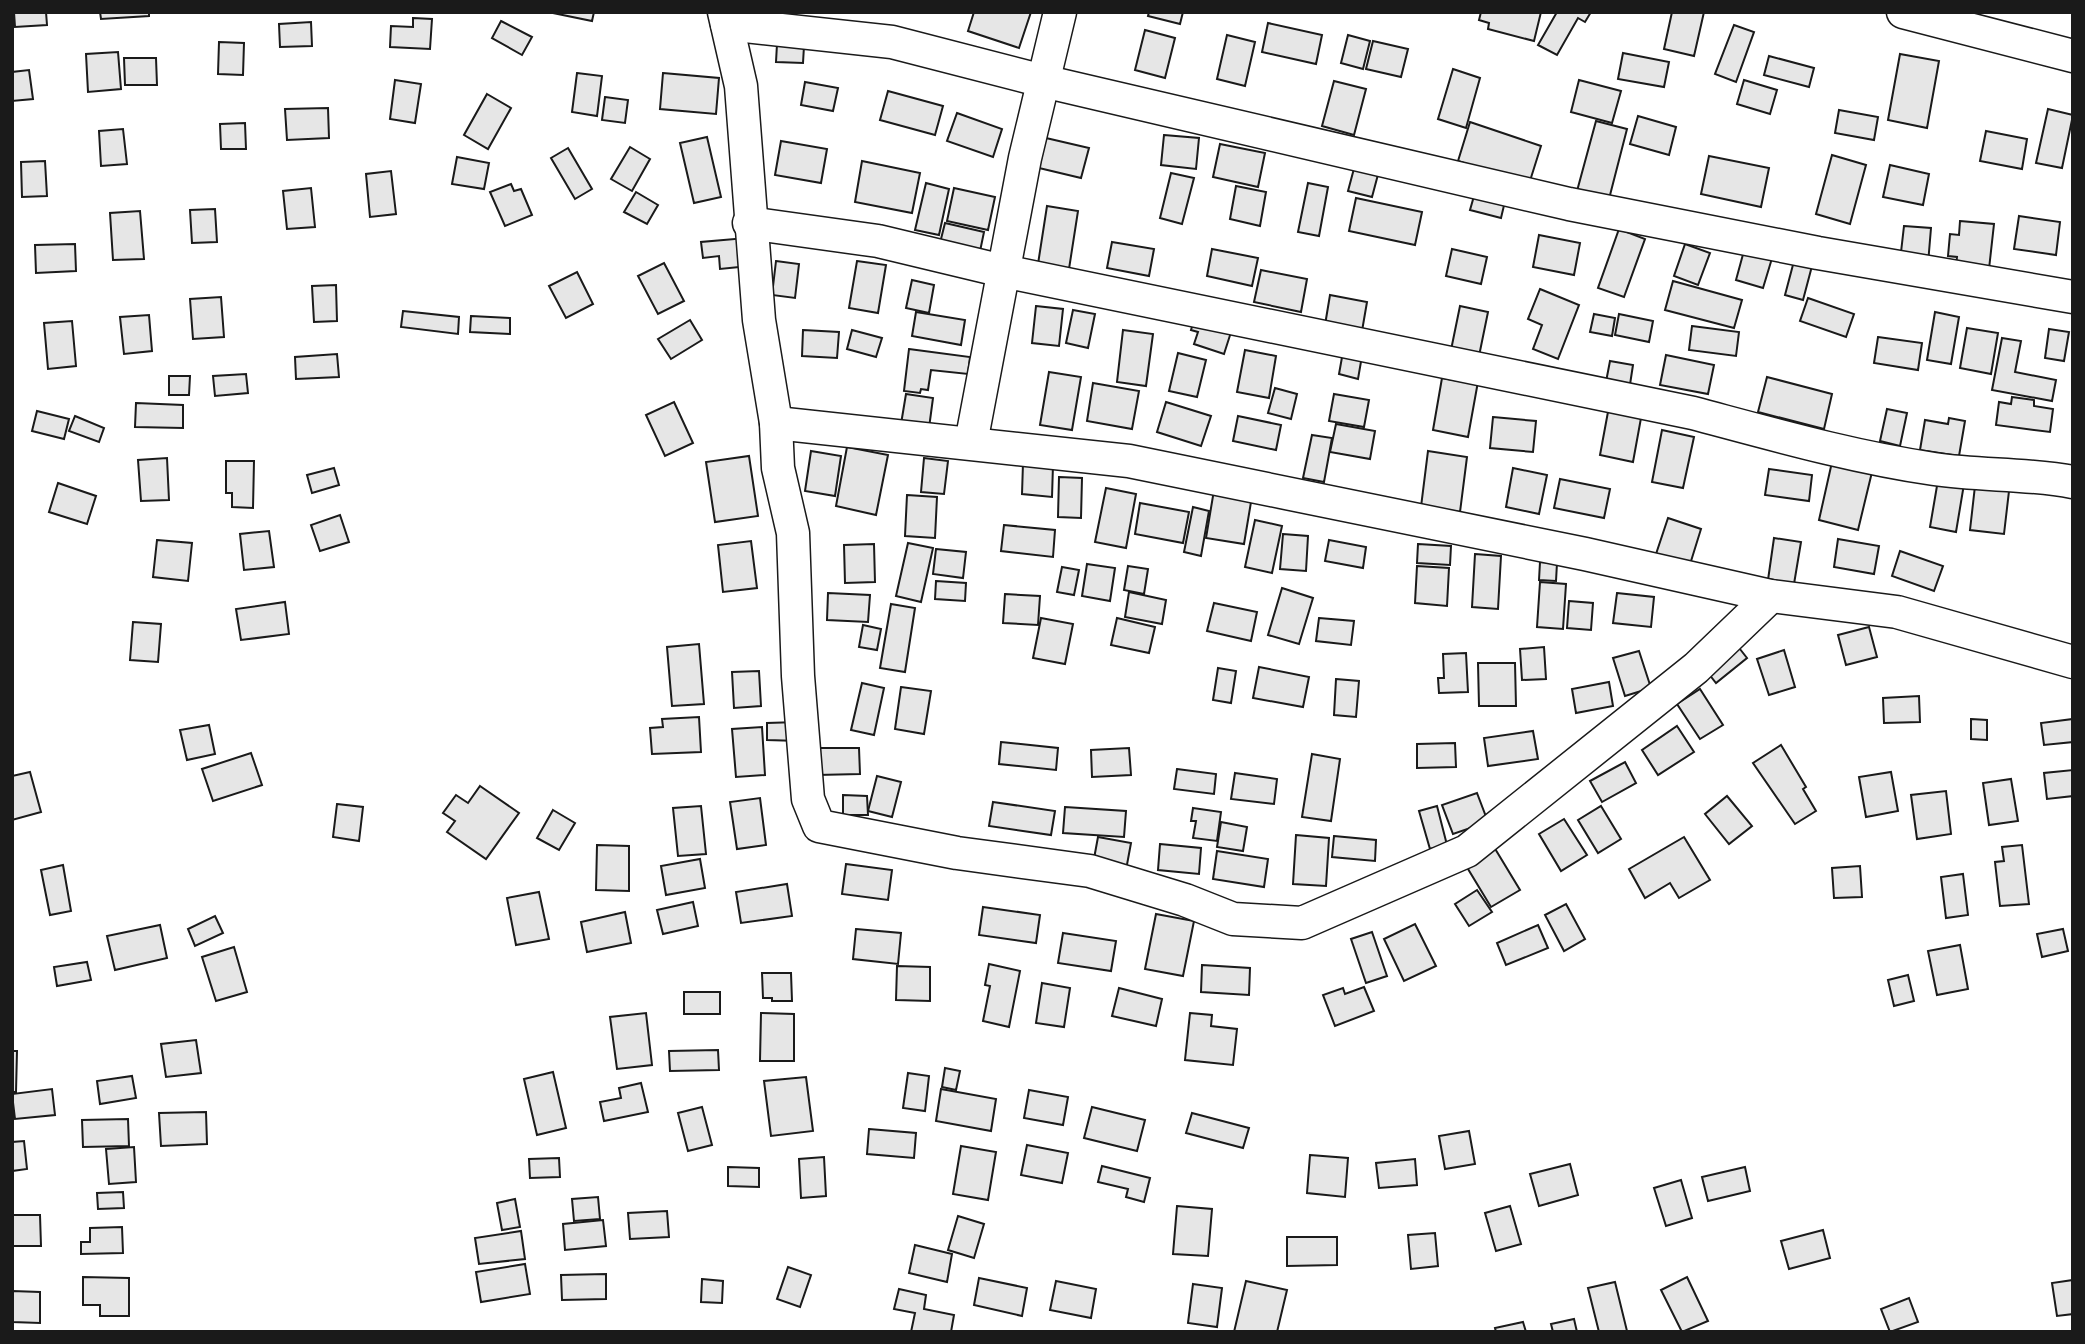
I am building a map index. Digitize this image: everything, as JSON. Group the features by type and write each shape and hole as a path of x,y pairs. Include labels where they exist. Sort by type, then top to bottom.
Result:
{"street":[{"path":"971,443 1003,271 1060,12"},
{"path":"1903,12 2073,56"},
{"path":"1771,596 1696,668 1467,851 1302,923 1233,919 1185,900 1090,872 957,853 819,826 808,799 793,533 778,468 776,423 759,320 756,254 749,223 741,86 726,18 892,42 1043,81 1569,204 1818,253 2073,297"},
{"path":"749,223 878,242 1003,271 1693,412 1781,437 1934,470 2045,477 2073,482"},
{"path":"776,423 1129,461 1586,554 1771,596 1897,612 2073,662"}],"building":[{"path":"14,12 46,12 47,25 15,27"},
{"path":"100,12 149,12 149,16 101,19"},
{"path":"548,12 594,12 592,21"},
{"path":"974,12 1031,12 1019,48 968,31"},
{"path":"1149,12 1183,12 1180,24 1148,16"},
{"path":"1481,12 1541,12 1534,41 1488,29 1489,23 1479,20"},
{"path":"1557,12 1591,12 1585,22 1578,18 1557,55 1538,45"},
{"path":"1672,12 1704,12 1694,56 1664,49"},
{"path":"413,18 432,19 430,49 390,47 391,26 413,27"},
{"path":"501,21 532,37 522,55 492,38"},
{"path":"311,22 312,46 280,47 279,24"},
{"path":"1268,23 1322,35 1316,64 1262,52"},
{"path":"1734,25 1754,32 1736,82 1715,74"},
{"path":"1145,30 1175,38 1165,78 1135,70"},
{"path":"1227,35 1255,42 1245,86 1217,79"},
{"path":"1348,35 1370,41 1363,69 1341,63"},
{"path":"1373,41 1408,49 1401,77 1366,69"},
{"path":"219,42 244,43 243,75 218,74"},
{"path":"777,44 804,46 803,63 776,62"},
{"path":"118,52 121,89 88,92 86,54"},
{"path":"1623,53 1669,62 1664,87 1618,79"},
{"path":"1900,54 1939,61 1927,128 1888,120"},
{"path":"1769,56 1814,68 1809,87 1764,75"},
{"path":"124,58 156,58 157,85 125,85"},
{"path":"1453,69 1480,78 1466,128 1438,119"},
{"path":"29,70 33,99 12,101 12,72"},
{"path":"577,73 602,76 597,116 572,112"},
{"path":"663,73 719,78 716,114 660,109"},
{"path":"395,80 421,84 415,123 390,119"},
{"path":"1579,80 1621,91 1612,123 1571,112"},
{"path":"1744,80 1777,90 1770,114 1737,104"},
{"path":"1334,81 1366,89 1354,135 1322,126"},
{"path":"805,82 838,88 833,111 801,105"},
{"path":"888,91 943,106 935,135 880,120"},
{"path":"487,94 511,108 488,149 464,135"},
{"path":"605,97 628,100 625,123 602,120"},
{"path":"328,108 329,138 287,140 285,109"},
{"path":"2048,109 2073,115 2062,168 2036,163"},
{"path":"1839,110 1878,117 1874,140 1835,133"},
{"path":"957,113 1002,129 993,157 947,141"},
{"path":"1638,116 1676,127 1669,155 1630,144"},
{"path":"1596,121 1627,129 1609,199 1577,191"},
{"path":"1470,122 1541,146 1529,184 1458,161"},
{"path":"245,123 246,149 221,149 220,124"},
{"path":"123,129 127,164 101,166 99,131"},
{"path":"1986,131 2027,139 2022,169 1980,161"},
{"path":"1164,135 1199,138 1196,169 1161,165"},
{"path":"707,137 721,197 694,203 680,143"},
{"path":"1046,138 1089,148 1081,178 1039,168"},
{"path":"781,141 827,149 821,183 775,175"},
{"path":"1220,144 1265,153 1258,187 1213,177"},
{"path":"630,147 650,159 632,191 611,179"},
{"path":"568,148 592,189 575,199 551,158"},
{"path":"1832,155 1866,165 1850,224 1816,214"},
{"path":"1709,156 1769,168 1761,207 1701,194"},
{"path":"457,157 489,163 484,189 452,184"},
{"path":"45,161 47,196 22,197 21,162"},
{"path":"862,161 920,173 912,213 855,202"},
{"path":"1356,161 1380,167 1372,197 1348,191"},
{"path":"1890,165 1929,174 1923,205 1883,197"},
{"path":"391,171 396,214 370,217 366,174"},
{"path":"1171,173 1194,178 1182,224 1160,218"},
{"path":"926,183 949,189 939,235 915,230"},
{"path":"1308,183 1328,187 1319,236 1298,232"},
{"path":"511,184 514,191 521,189 532,215 505,226 490,192"},
{"path":"1236,186 1266,192 1260,226 1230,219"},
{"path":"311,188 315,227 287,229 283,191"},
{"path":"954,188 995,197 988,230 947,221"},
{"path":"1476,189 1506,197 1501,218 1470,210"},
{"path":"636,192 658,205 647,224 624,212"},
{"path":"1356,198 1422,212 1415,245 1349,231"},
{"path":"1047,206 1078,211 1069,269 1038,264"},
{"path":"215,209 217,242 192,243 190,210"},
{"path":"140,211 144,259 113,260 110,213"},
{"path":"2019,216 2060,222 2056,255 2014,249"},
{"path":"1960,221 1994,224 1989,269 1956,266 1957,257 1948,256 1950,234 1959,235"},
{"path":"945,223 984,232 978,261 938,251"},
{"path":"1904,226 1931,228 1928,264 1900,261"},
{"path":"1619,229 1645,239 1624,297 1598,288"},
{"path":"1539,235 1580,243 1574,275 1533,267"},
{"path":"746,238 749,266 720,269 719,256 703,258 701,242"},
{"path":"1112,242 1154,249 1149,276 1107,268"},
{"path":"75,244 76,271 36,273 35,245"},
{"path":"1685,244 1710,253 1698,285 1674,276"},
{"path":"1745,247 1773,255 1763,288 1736,280"},
{"path":"1212,249 1258,258 1252,286 1207,276"},
{"path":"1452,249 1487,257 1481,284 1446,276"},
{"path":"776,261 799,264 795,298 772,295"},
{"path":"857,261 886,265 878,313 849,308"},
{"path":"1794,261 1812,266 1803,300 1785,295"},
{"path":"664,263 684,301 658,314 638,276"},
{"path":"1261,270 1307,279 1301,312 1254,302"},
{"path":"577,272 593,304 566,318 549,286"},
{"path":"912,280 934,285 929,313 906,308"},
{"path":"1673,281 1742,300 1734,328 1665,310"},
{"path":"336,285 337,321 314,322 312,286"},
{"path":"1540,289 1579,305 1558,359 1533,349 1542,325 1528,319"},
{"path":"1330,295 1367,302 1362,331 1325,325"},
{"path":"221,297 224,337 193,339 190,299"},
{"path":"1808,298 1854,314 1846,337 1800,321"},
{"path":"1036,306 1063,309 1059,346 1032,343"},
{"path":"1460,306 1488,312 1479,356 1451,350"},
{"path":"1073,310 1095,314 1088,348 1066,343"},
{"path":"403,311 459,317 458,334 401,327"},
{"path":"916,312 965,320 961,345 912,336"},
{"path":"1935,312 1959,317 1951,364 1927,360"},
{"path":"1594,314 1615,318 1612,336 1590,332"},
{"path":"1619,314 1653,321 1649,342 1615,335"},
{"path":"149,315 152,351 124,354 120,317"},
{"path":"471,316 510,318 510,334 470,332"},
{"path":"1195,317 1232,329 1224,354 1194,344 1198,332 1191,330"},
{"path":"690,320 702,340 671,359 658,339"},
{"path":"72,321 76,366 48,369 44,323"},
{"path":"1692,326 1739,332 1736,356 1689,350"},
{"path":"1967,328 1998,333 1991,374 1960,368"},
{"path":"2049,329 2069,332 2064,361 2045,358"},
{"path":"803,330 839,332 837,358 802,356"},
{"path":"852,330 882,338 876,357 847,349"},
{"path":"1123,330 1153,334 1146,386 1117,382"},
{"path":"1878,337 1922,343 1918,370 1874,363"},
{"path":"2002,338 2021,341 2015,372 2056,380 2052,401 1992,390"},
{"path":"1344,346 1363,350 1358,379 1339,374"},
{"path":"909,349 970,357 968,374 931,370 928,390 921,389 920,393 904,391"},
{"path":"1245,350 1276,356 1269,398 1237,392"},
{"path":"1178,353 1206,360 1197,397 1169,391"},
{"path":"337,354 339,377 296,379 295,357"},
{"path":"1666,355 1714,365 1708,394 1660,385"},
{"path":"1610,361 1633,365 1629,391 1605,387"},
{"path":"1049,372 1081,377 1072,430 1040,425"},
{"path":"246,374 248,393 215,396 213,376"},
{"path":"169,376 190,376 189,395 169,395"},
{"path":"1479,376 1468,437 1433,430 1442,378 1459,381"},
{"path":"1767,377 1832,394 1824,429 1758,412"},
{"path":"1093,383 1139,391 1132,429 1087,421"},
{"path":"1275,388 1297,394 1291,419 1268,413"},
{"path":"906,394 933,398 929,428 901,424"},
{"path":"1334,394 1369,400 1364,427 1329,421"},
{"path":"2012,397 2034,400 2034,406 2053,409 2050,432 1996,425 1999,402 2011,404"},
{"path":"1610,401 1643,407 1633,462 1600,455"},
{"path":"674,402 693,443 665,456 646,415"},
{"path":"1166,402 1211,416 1201,446 1157,432"},
{"path":"136,403 183,405 183,428 135,427"},
{"path":"1887,409 1907,413 1900,446 1880,441"},
{"path":"37,411 69,419 64,439 32,431"},
{"path":"75,416 104,428 99,442 69,431"},
{"path":"1238,416 1281,425 1276,450 1233,441"},
{"path":"1493,417 1536,421 1533,452 1490,448"},
{"path":"1949,418 1965,421 1959,456 1920,450 1925,420 1948,424"},
{"path":"1336,424 1375,431 1370,459 1330,452"},
{"path":"1662,430 1694,437 1683,488 1652,482"},
{"path":"1312,435 1332,438 1324,482 1303,478"},
{"path":"847,447 888,455 876,515 836,506"},
{"path":"811,451 841,456 835,496 805,491"},
{"path":"1428,451 1467,457 1460,512 1421,507"},
{"path":"749,456 758,516 715,522 706,462"},
{"path":"167,458 169,500 141,501 138,460"},
{"path":"924,458 948,461 944,494 921,492"},
{"path":"226,461 254,461 253,508 232,507 232,493 226,493"},
{"path":"1832,462 1872,472 1858,530 1819,520"},
{"path":"1023,463 1053,465 1052,497 1022,494"},
{"path":"334,468 339,485 312,493 307,475"},
{"path":"1513,468 1547,475 1539,514 1506,507"},
{"path":"1769,469 1812,475 1809,501 1765,495"},
{"path":"1059,477 1082,478 1081,518 1058,517"},
{"path":"1560,479 1610,489 1604,518 1554,508"},
{"path":"1938,480 1964,484 1956,532 1930,527"},
{"path":"58,483 96,496 87,524 49,512"},
{"path":"1975,486 2009,491 2004,534 1970,530"},
{"path":"1106,488 1136,494 1126,548 1095,542"},
{"path":"1214,490 1252,496 1244,544 1206,538"},
{"path":"907,495 937,497 935,538 905,536"},
{"path":"1140,503 1189,512 1183,543 1135,534"},
{"path":"1193,507 1209,511 1201,556 1184,552"},
{"path":"340,515 349,542 320,551 311,525"},
{"path":"1668,518 1701,529 1687,574 1653,563"},
{"path":"1255,520 1282,526 1272,573 1245,567"},
{"path":"1004,525 1055,530 1053,557 1001,551"},
{"path":"269,531 274,567 244,570 240,534"},
{"path":"1283,534 1308,536 1306,571 1280,569"},
{"path":"1774,538 1801,542 1794,584 1768,580"},
{"path":"1838,539 1879,546 1874,574 1834,567"},
{"path":"157,540 192,543 188,581 153,577"},
{"path":"1329,540 1366,547 1363,568 1325,561"},
{"path":"751,541 757,588 723,592 718,545"},
{"path":"908,543 933,548 921,602 896,596"},
{"path":"874,544 875,582 845,583 844,545"},
{"path":"1418,544 1451,546 1450,565 1417,563"},
{"path":"936,549 966,552 963,578 933,574"},
{"path":"1900,551 1943,566 1934,591 1892,576"},
{"path":"1475,554 1501,556 1498,609 1472,607"},
{"path":"1540,562 1557,563 1556,581 1539,580"},
{"path":"1087,564 1115,568 1110,601 1082,596"},
{"path":"1128,566 1148,569 1144,594 1124,590"},
{"path":"1417,566 1449,568 1447,606 1415,603"},
{"path":"1062,567 1079,570 1074,595 1057,592"},
{"path":"936,581 966,583 965,601 935,599"},
{"path":"1540,582 1566,584 1563,629 1537,627"},
{"path":"1282,588 1313,598 1299,644 1268,635"},
{"path":"1129,592 1166,600 1162,624 1125,617"},
{"path":"828,593 870,595 868,622 827,620"},
{"path":"1617,593 1654,597 1651,627 1613,623"},
{"path":"1005,594 1040,596 1038,625 1003,623"},
{"path":"1569,601 1593,603 1591,630 1567,628"},
{"path":"285,602 289,634 241,640 236,609"},
{"path":"1214,603 1257,612 1251,641 1207,631"},
{"path":"891,604 915,608 905,672 880,668"},
{"path":"1041,618 1073,624 1065,664 1033,658"},
{"path":"1117,618 1155,627 1149,653 1111,645"},
{"path":"1319,618 1354,621 1351,645 1316,641"},
{"path":"133,622 161,624 158,662 130,660"},
{"path":"863,625 881,629 877,650 859,647"},
{"path":"1869,627 1877,657 1846,665 1838,635"},
{"path":"699,644 704,704 672,706 667,647"},
{"path":"1736,644 1747,658 1716,683 1705,669"},
{"path":"1544,647 1546,679 1522,680 1520,649"},
{"path":"1784,650 1795,687 1769,695 1757,659"},
{"path":"1639,651 1651,688 1625,696 1613,658"},
{"path":"1466,653 1468,692 1439,693 1438,678 1444,678 1443,654"},
{"path":"1478,663 1515,663 1516,706 1479,706"},
{"path":"1259,667 1309,677 1303,707 1253,698"},
{"path":"1218,668 1236,671 1231,703 1213,700"},
{"path":"759,671 761,706 734,708 732,672"},
{"path":"1336,679 1359,681 1356,717 1334,715"},
{"path":"1609,682 1613,706 1576,713 1572,689"},
{"path":"862,683 884,688 874,735 851,730"},
{"path":"901,687 931,691 924,734 895,729"},
{"path":"1700,689 1723,725 1700,739 1677,704"},
{"path":"1919,696 1920,722 1884,723 1883,698"},
{"path":"699,717 701,752 652,754 650,728 663,727 662,719"},
{"path":"1971,719 1987,720 1987,740 1971,739"},
{"path":"2073,719 2073,742 2044,745 2041,723"},
{"path":"798,722 799,741 767,740 767,723"},
{"path":"209,725 215,754 187,760 180,730"},
{"path":"1677,726 1694,752 1658,775 1642,750"},
{"path":"762,727 765,775 736,777 732,729"},
{"path":"1533,731 1538,759 1488,766 1484,738"},
{"path":"1001,742 1058,748 1056,770 999,764"},
{"path":"1455,743 1456,767 1417,768 1417,744"},
{"path":"1781,745 1806,787 1803,789 1816,811 1795,824 1753,763"},
{"path":"817,748 859,748 860,774 817,775"},
{"path":"1129,748 1131,775 1092,777 1091,750"},
{"path":"251,753 262,785 213,801 202,769"},
{"path":"1312,754 1340,759 1331,821 1302,817"},
{"path":"1625,762 1636,783 1602,802 1590,781"},
{"path":"1177,769 1216,774 1214,794 1174,789"},
{"path":"2073,770 2073,796 2047,799 2044,773"},
{"path":"30,772 41,812 12,820 12,776"},
{"path":"1891,772 1898,811 1866,817 1859,777"},
{"path":"1235,773 1277,779 1274,804 1231,799"},
{"path":"877,776 901,782 892,817 868,811"},
{"path":"2011,779 2018,821 1989,825 1983,783"},
{"path":"480,786 519,813 486,859 447,832 455,821 443,813 456,795 468,803"},
{"path":"1946,791 1951,834 1917,839 1911,795"},
{"path":"1477,793 1488,822 1453,834 1442,805"},
{"path":"843,795 867,796 868,815 843,815"},
{"path":"1727,796 1752,826 1729,844 1705,814"},
{"path":"760,798 766,845 737,849 730,802"},
{"path":"993,802 1055,811 1051,835 989,826"},
{"path":"337,804 363,807 359,841 333,837"},
{"path":"701,806 706,854 678,856 673,808"},
{"path":"1437,806 1447,845 1430,849 1419,811"},
{"path":"1601,806 1621,839 1598,853 1578,820"},
{"path":"1065,807 1126,811 1124,837 1063,833"},
{"path":"1193,808 1221,812 1217,841 1193,838 1196,821 1191,821"},
{"path":"553,810 575,823 559,850 537,838"},
{"path":"1564,819 1587,855 1561,871 1539,834"},
{"path":"1221,822 1247,827 1243,851 1217,847"},
{"path":"1296,835 1329,838 1326,886 1293,884"},
{"path":"1334,836 1376,840 1375,861 1332,857"},
{"path":"1098,837 1131,843 1126,870 1093,864"},
{"path":"1684,837 1710,880 1679,898 1670,883 1645,898 1629,869"},
{"path":"1160,844 1201,848 1199,874 1158,870"},
{"path":"597,845 629,846 629,891 596,890"},
{"path":"2022,845 2029,904 2000,906 1995,862 2004,861 2002,847"},
{"path":"1494,847 1520,890 1491,907 1465,864"},
{"path":"1217,851 1268,859 1264,887 1213,879"},
{"path":"700,859 705,888 666,895 661,866"},
{"path":"846,864 892,870 888,900 842,894"},
{"path":"63,865 71,911 50,915 41,870"},
{"path":"1860,866 1862,897 1834,898 1832,868"},
{"path":"1963,874 1968,915 1946,918 1941,877"},
{"path":"787,884 792,916 741,923 736,892"},
{"path":"1477,890 1492,912 1469,926 1455,904"},
{"path":"539,892 549,939 516,945 507,898"},
{"path":"693,902 698,926 663,934 657,910"},
{"path":"1566,904 1585,939 1564,951 1545,915"},
{"path":"983,907 1040,915 1036,943 979,935"},
{"path":"625,912 631,943 587,952 581,922"},
{"path":"1156,914 1194,921 1183,976 1145,969"},
{"path":"215,916 223,933 195,946 188,929"},
{"path":"1415,924 1436,966 1404,981 1384,939"},
{"path":"160,925 167,958 115,970 107,936"},
{"path":"1538,925 1548,948 1506,965 1497,943"},
{"path":"856,929 901,933 898,964 853,959"},
{"path":"2063,929 2068,951 2042,957 2037,934"},
{"path":"1372,932 1387,976 1366,983 1351,939"},
{"path":"1063,933 1116,941 1111,971 1058,963"},
{"path":"1960,945 1968,989 1937,995 1928,951"},
{"path":"234,947 247,992 216,1001 202,957"},
{"path":"87,962 91,980 57,986 54,967"},
{"path":"989,964 1020,971 1009,1027 983,1021 990,986 985,985"},
{"path":"1202,965 1250,968 1249,995 1201,992"},
{"path":"897,966 930,967 930,1001 896,1000"},
{"path":"762,973 791,973 792,1001 763,998"},
{"path":"1908,975 1914,1001 1894,1006 1888,980"},
{"path":"1042,983 1070,988 1064,1027 1036,1023"},
{"path":"1364,987 1374,1011 1335,1026 1323,995 1343,988 1345,994"},
{"path":"1119,988 1162,999 1156,1026 1112,1016"},
{"path":"684,992 720,992 720,1014 684,1014"},
{"path":"646,1013 652,1065 617,1069 610,1017"},
{"path":"761,1013 794,1014 794,1061 760,1061"},
{"path":"1190,1013 1212,1015 1211,1026 1237,1029 1233,1065 1185,1060"},
{"path":"196,1040 201,1073 166,1077 161,1044"},
{"path":"718,1050 719,1070 670,1071 669,1051"},
{"path":"12,1051 17,1051 16,1092 12,1092"},
{"path":"945,1068 960,1071 956,1090 942,1087"},
{"path":"553,1072 566,1128 537,1135 524,1079"},
{"path":"908,1073 929,1076 925,1111 903,1108"},
{"path":"132,1076 136,1098 100,1104 97,1081"},
{"path":"806,1077 813,1131 771,1136 764,1081"},
{"path":"641,1083 648,1112 604,1121 600,1102 621,1098 619,1088"},
{"path":"52,1089 55,1115 15,1119 12,1094"},
{"path":"941,1089 996,1099 991,1131 936,1121"},
{"path":"1029,1090 1068,1097 1063,1125 1024,1118"},
{"path":"702,1107 712,1145 688,1151 678,1113"},
{"path":"1092,1107 1145,1120 1137,1151 1084,1138"},
{"path":"206,1112 207,1144 161,1146 159,1113"},
{"path":"1192,1113 1249,1128 1243,1148 1186,1133"},
{"path":"128,1119 129,1146 83,1147 82,1120"},
{"path":"869,1129 916,1133 914,1158 867,1154"},
{"path":"1469,1131 1475,1164 1445,1169 1439,1136"},
{"path":"24,1141 27,1169 12,1171 12,1142"},
{"path":"1027,1145 1068,1153 1062,1183 1021,1175"},
{"path":"961,1146 996,1152 988,1200 953,1194"},
{"path":"134,1147 136,1182 109,1184 106,1149"},
{"path":"1310,1155 1348,1158 1345,1197 1307,1193"},
{"path":"824,1157 826,1196 801,1198 799,1159"},
{"path":"559,1158 560,1177 530,1178 529,1159"},
{"path":"1415,1159 1417,1185 1379,1188 1376,1163"},
{"path":"1570,1164 1578,1195 1539,1206 1530,1174"},
{"path":"1102,1166 1150,1178 1144,1202 1126,1197 1128,1189 1098,1182"},
{"path":"728,1167 759,1168 759,1187 728,1186"},
{"path":"1745,1167 1750,1191 1708,1201 1702,1177"},
{"path":"1681,1180 1692,1218 1666,1226 1654,1188"},
{"path":"123,1192 124,1208 98,1209 97,1193"},
{"path":"598,1197 600,1219 574,1221 572,1199"},
{"path":"515,1199 520,1227 502,1230 497,1203"},
{"path":"1177,1206 1212,1209 1208,1256 1173,1254"},
{"path":"1510,1206 1521,1244 1496,1251 1485,1213"},
{"path":"667,1211 669,1237 630,1239 628,1213"},
{"path":"12,1215 40,1215 41,1246 12,1246"},
{"path":"958,1216 984,1224 974,1258 948,1250"},
{"path":"603,1220 606,1246 565,1250 563,1224"},
{"path":"122,1227 123,1253 81,1254 81,1242 90,1242 90,1228"},
{"path":"1823,1230 1830,1258 1789,1269 1781,1241"},
{"path":"521,1231 525,1259 479,1264 475,1238"},
{"path":"1435,1233 1438,1266 1411,1269 1408,1235"},
{"path":"1287,1237 1337,1237 1337,1265 1287,1266"},
{"path":"915,1245 952,1254 947,1282 909,1273"},
{"path":"525,1264 530,1294 481,1302 476,1272"},
{"path":"788,1267 811,1275 800,1307 777,1299"},
{"path":"606,1274 606,1299 562,1300 561,1275"},
{"path":"83,1277 129,1278 129,1316 100,1316 100,1305 83,1305"},
{"path":"1687,1277 1708,1321 1682,1332 1661,1290"},
{"path":"979,1278 1027,1288 1022,1316 974,1305"},
{"path":"702,1279 723,1281 722,1303 701,1302"},
{"path":"2073,1280 2073,1314 2057,1316 2052,1283"},
{"path":"1056,1281 1096,1289 1091,1318 1050,1310"},
{"path":"1246,1281 1287,1290 1277,1332 1234,1332"},
{"path":"1615,1282 1627,1331 1599,1332 1588,1288"},
{"path":"1193,1284 1222,1288 1217,1327 1188,1323"},
{"path":"899,1289 926,1295 924,1309 954,1315 951,1332 911,1332 915,1313 894,1309"},
{"path":"12,1291 40,1292 40,1323 12,1322"},
{"path":"1909,1298 1918,1322 1890,1332 1881,1309"},
{"path":"1574,1319 1577,1332 1553,1332 1551,1324"},
{"path":"1523,1322 1526,1332 1496,1332 1495,1328"}]}
